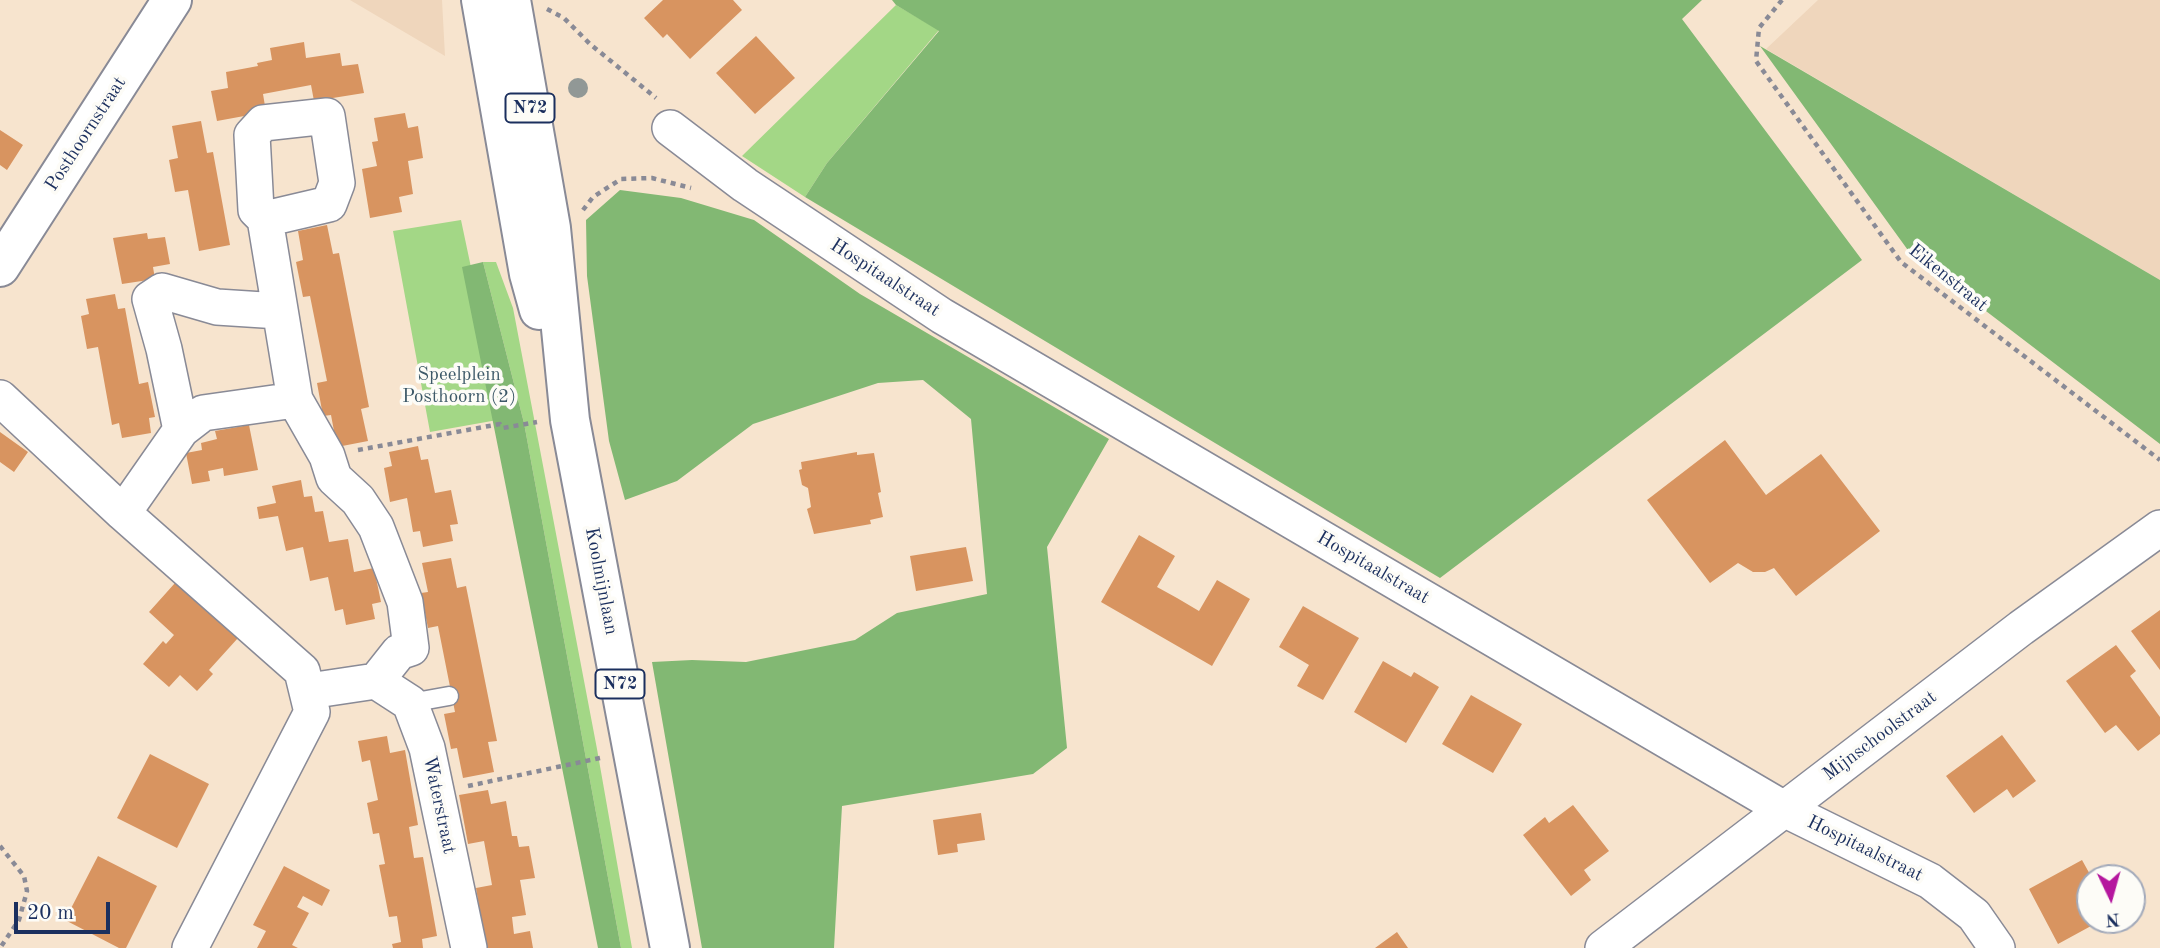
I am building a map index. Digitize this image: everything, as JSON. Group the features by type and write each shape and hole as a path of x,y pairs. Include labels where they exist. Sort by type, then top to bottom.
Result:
{"main road":[{"name":"Posthoornstraat","path":"0,267 172,0"},
{"name":"Koolmijnlaan","path":"481,0 556,420 670,948"},
{"name":"Koolmijnlaan","path":"528,4 551,228 556,420"}],"street":[{"name":"Hospitaalstraat","path":"670,128 745,185 942,316 1784,809 1930,881 1974,915 1997,948"},
{"path":"265,219 295,400 327,456 334,478 358,500 376,527 404,603 411,648 399,652 376,681"},
{"path":"181,429 150,299 162,291 217,307 279,311"},
{"path":"0,398 123,513 302,671 309,691 312,712 190,948"},
{"path":"123,513 181,429 203,413 295,400"},
{"name":"Mijnschoolstraat","path":"1603,948 2021,628 2160,528"},
{"path":"309,691 376,681 410,703"},
{"name":"Waterstraat","path":"410,703 427,748 469,948"}],"lane":[{"path":"410,703 449,696"}],"path":[{"name":"Eikenstraat","path":"1782,0 1759,27 1756,61 1901,262 2160,460"},
{"path":"528,4 564,18 590,44 663,104 670,128"},
{"path":"579,215 593,197 621,179 652,178 699,190 745,185"},
{"path":"327,456 500,424 503,428 556,420"},
{"path":"436,792 604,758"},
{"path":"0,846 24,876 27,891 19,920 0,948"}],"shaded area":[{"path":"350,0 442,0 445,56"},
{"path":"1818,0 2160,0 2160,280 1766,49"}],"green space":[{"path":"892,0 1702,0 1682,19 1862,260 1440,578 805,197 827,163 939,31"},
{"path":"896,5 939,30 827,163 805,197 742,156"},
{"path":"1760,46 2160,280 2160,444 1910,253"},
{"path":"620,190 681,198 754,220 860,294 1109,439 1047,547 1067,748 1033,774 842,806 834,948 702,948 652,662 746,662 855,640 897,613 987,594 971,419 923,380 878,383 753,424 677,481 625,500 609,441 587,276 586,220"},
{"name":"Speelplein Posthoorn (2)","path":"461,220 503,419 430,432 393,231"},
{"path":"483,262 496,262 513,308 632,948 621,948 524,423"},
{"path":"483,262 524,423 621,948 598,948 462,267"}],"building":[{"path":"663,0 733,0 742,10 690,59 667,34 663,38 644,18"},
{"path":"756,36 795,78 755,114 716,73"},
{"path":"304,42 306,58 340,53 342,66 358,64 364,93 314,101 311,85 263,94 266,112 217,121 211,91 228,88 226,72 258,66 257,63 272,60 270,48"},
{"path":"405,113 408,128 418,126 423,158 408,161 413,194 399,197 402,212 370,218 362,169 377,166 372,142 378,141 374,118"},
{"path":"201,121 207,153 213,152 230,245 199,251 188,190 175,192 169,160 178,158 172,126"},
{"path":"0,130 23,145 7,170 0,165"},
{"path":"327,225 333,254 339,253 369,407 361,409 368,441 337,447 331,415 323,416 317,383 327,381 310,296 303,297 296,262 303,260 298,231"},
{"path":"147,233 148,239 165,237 170,264 153,267 155,279 122,284 113,238"},
{"path":"115,294 118,309 125,308 139,384 148,382 155,417 149,418 151,433 122,438 119,423 112,425 98,347 87,349 81,316 89,314 86,299"},
{"path":"249,425 258,470 224,476 223,468 208,471 210,481 192,484 186,453 202,450 201,443 217,439 215,431"},
{"path":"0,432 28,452 14,472 0,462"},
{"path":"1725,440 1766,495 1821,454 1880,531 1796,596 1774,568 1765,572 1753,572 1738,563 1710,583 1647,500"},
{"path":"418,446 421,460 428,459 435,493 451,490 458,524 450,525 453,541 423,547 420,531 413,532 407,498 390,502 384,468 392,466 389,452"},
{"path":"857,452 857,455 874,453 883,517 870,520 871,524 814,534 807,509 811,507 808,488 802,485 799,470 802,469 801,462"},
{"path":"301,480 304,497 312,496 315,512 323,511 329,542 348,539 354,572 374,568 381,602 372,604 375,619 346,625 343,609 335,611 328,577 310,581 303,547 286,551 278,516 259,519 257,507 276,503 272,486"},
{"path":"1139,535 1175,556 1157,587 1199,611 1217,580 1250,599 1212,666 1101,602"},
{"path":"966,547 973,581 916,591 910,556"},
{"path":"451,558 457,588 466,586 497,741 488,742 494,772 463,778 457,748 451,749 444,714 455,712 438,626 428,628 421,593 428,592 422,563"},
{"path":"175,583 238,638 209,670 213,674 197,691 180,675 169,687 143,664 163,641 166,644 174,635 149,612"},
{"path":"1303,606 1359,638 1323,700 1297,686 1309,665 1279,647"},
{"path":"2160,610 2160,670 2131,631"},
{"path":"2116,645 2136,671 2130,676 2160,717 2160,734 2138,751 2116,725 2105,733 2066,681"},
{"path":"1383,661 1411,677 1414,672 1439,687 1406,743 1354,712"},
{"path":"1471,695 1522,724 1493,773 1442,744"},
{"path":"2002,735 2036,781 2013,798 2007,789 1974,813 1946,776"},
{"path":"387,736 390,753 405,750 418,825 409,827 414,858 423,857 437,936 422,939 423,948 393,948 392,944 401,942 397,916 389,917 379,865 385,864 379,833 373,834 367,803 378,800 370,760 362,762 358,741"},
{"path":"150,754 209,784 177,848 117,818"},
{"path":"488,790 491,804 506,801 512,836 517,836 519,847 529,846 535,878 520,880 526,915 512,917 514,934 530,931 533,948 486,948 476,888 492,885 484,841 468,844 459,795"},
{"path":"1573,805 1609,851 1584,870 1591,880 1571,896 1523,835 1545,817 1549,823"},
{"path":"981,813 985,840 957,844 958,852 938,855 933,820"},
{"path":"98,856 157,886 126,948 119,948 65,920"},
{"path":"2082,860 2084,864 2076,864 2076,934 2058,944 2029,889"},
{"path":"284,866 330,890 322,906 303,896 297,907 309,913 292,945 298,948 257,948 266,931 253,925"},
{"path":"1397,932 1408,948 1375,948"}]}
